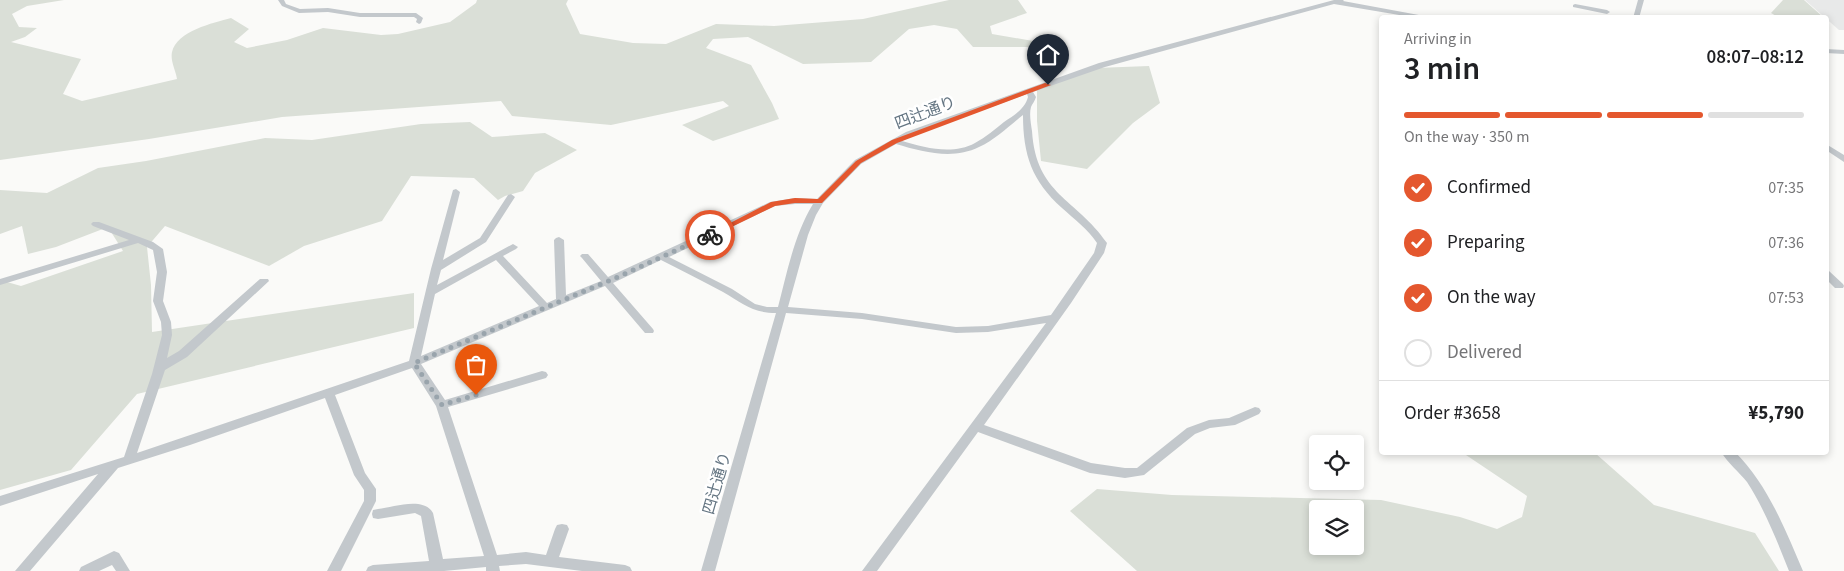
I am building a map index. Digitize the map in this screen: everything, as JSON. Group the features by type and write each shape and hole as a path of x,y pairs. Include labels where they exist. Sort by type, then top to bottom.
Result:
{"street":[{"path":"281,0 284,5 299,11 328,10 360,15 408,14 416,15 420,18 419,22"},
{"path":"1319,0 1338,1"},
{"path":"1637,15 1641,0"},
{"name":"四辻通り","path":"708,571 803,235 811,215 819,202 858,162 894,141 1029,91 1140,54 1338,1 1415,15"},
{"path":"1575,6 1606,12"},
{"path":"1829,51 1844,52"},
{"path":"869,571 1055,318 1099,253 1102,242 1087,224 1063,204 1042,181 1029,149 1027,108 1032,97 1029,91"},
{"path":"894,141 912,147 942,151 969,149 986,139 1027,108"},
{"path":"1829,148 1844,159"},
{"path":"456,192 414,363 442,405 493,565"},
{"path":"436,269 484,240 511,197"},
{"path":"0,501 113,466 414,363 607,282 774,204 795,201 819,202"},
{"path":"96,224 158,249 162,272 158,301 166,322 167,334 141,430 130,460"},
{"path":"0,282 138,240"},
{"path":"558,240 561,301"},
{"path":"430,293 513,247"},
{"path":"498,256 545,308"},
{"path":"585,256 649,331"},
{"path":"662,257 728,291 751,306 767,310 862,316 956,330 988,329 1055,318"},
{"path":"1829,276 1841,286"},
{"path":"159,368 183,354 264,281"},
{"path":"442,405 542,375"},
{"path":"328,392 360,475 370,489 370,502 334,571"},
{"path":"976,427 1090,468 1125,473 1140,472 1191,431 1209,424 1231,422 1254,411"},
{"path":"1730,455 1748,475 1771,514 1796,571"},
{"path":"22,571 113,466"},
{"path":"378,514 416,508 427,513 438,568"},
{"path":"551,561 562,529"},
{"path":"86,571 114,557 123,571"},
{"path":"373,571 493,565 526,558 625,571"}],"shaded area":[{"path":"0,0 64,0 27,6 12,14 19,27 37,28 25,37 11,42 81,59 63,94 82,101 177,79 172,62 172,52 175,45 188,33 215,22 231,18 249,29 234,42 247,48 287,40 323,28 381,35 398,34 450,22 476,3 477,0 568,0 566,4 580,34 633,43 666,44 716,24 774,26 863,19 949,0 1018,0 1027,13 990,26 992,34 1039,42 1036,47 973,47 957,29 934,25 909,29 871,62 803,64 748,37 713,39 706,48 751,65 779,119 713,141 682,125 729,106 723,101 611,125 512,116 501,101 282,117 149,139 0,160"},
{"path":"1783,0 1804,0 1821,15 1774,15 1771,13"},
{"path":"1805,0 1844,0 1844,30 1839,30 1829,21 1829,15 1822,15"},
{"path":"1149,66 1160,103 1133,123 1087,169 1041,161 1037,121 1037,89 1096,68"},
{"path":"470,122 492,137 545,133 577,150 535,173 523,191 498,200 474,178 411,176 382,221 304,246 269,266 165,226 147,247 151,285 152,332 414,293 414,328 137,394 71,470 0,490 0,280 21,286 123,251 108,227 56,247 28,254 22,226 0,234 0,190 47,193 98,168 146,161 265,138 312,140 421,124"},
{"path":"1466,455 1597,455 1654,505 1755,533 1779,571 1137,571 1070,511 1097,489 1172,495 1381,500 1460,517 1497,529 1522,517 1527,496"}],"way so far":[{"path":"476,395 442,405 414,363 620,276 710,235"}],"route":[{"path":"710,235 774,204 795,201 819,202 858,162 894,141 1048,85"}]}
